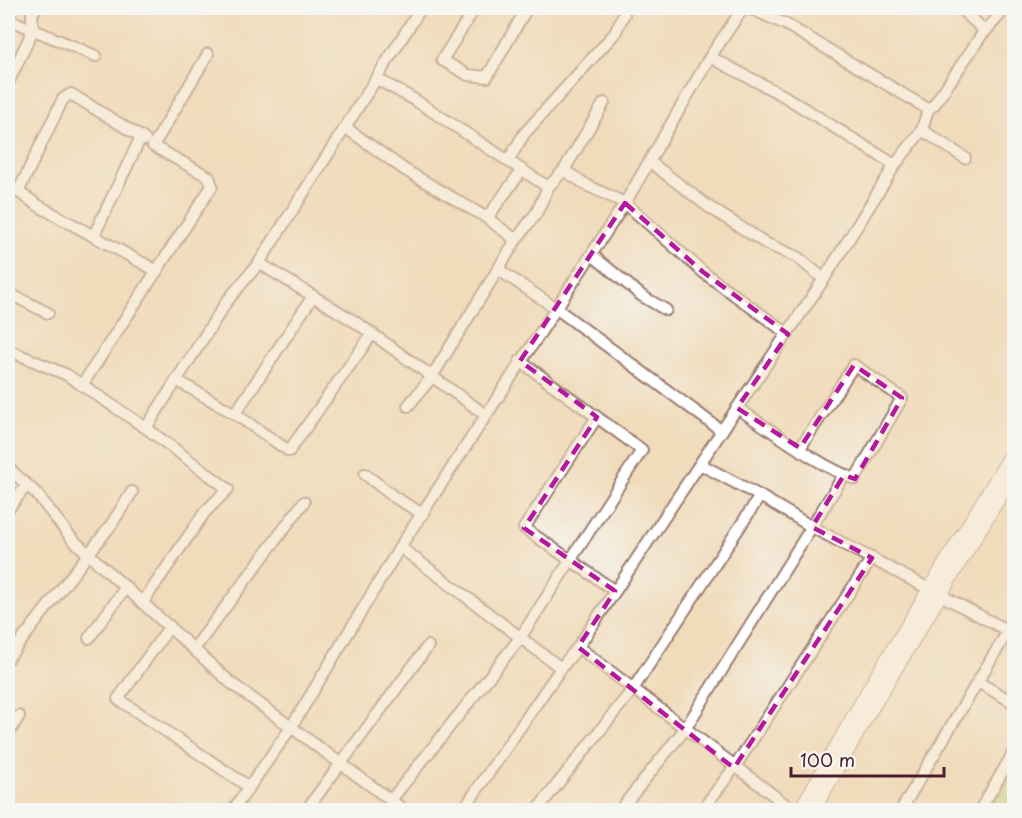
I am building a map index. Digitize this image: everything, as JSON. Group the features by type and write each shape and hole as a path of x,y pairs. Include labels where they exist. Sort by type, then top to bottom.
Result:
{"street":[{"path":"8,83 33,30 32,14 36,8"},
{"path":"146,428 227,301 259,263 421,8"},
{"path":"475,8 442,60 468,75 487,77 526,8"},
{"path":"508,161 524,134 615,33 624,14 624,8"},
{"path":"233,810 292,726 400,547 592,255 650,162 710,57 743,8 754,10 787,25 928,109"},
{"path":"960,8 985,31"},
{"path":"464,810 578,647 788,334 895,165 922,129 928,109 934,105 985,31 1006,8"},
{"path":"8,19 96,56"},
{"path":"153,146 208,54"},
{"path":"710,57 784,96 895,165"},
{"path":"377,79 415,100 548,187"},
{"path":"18,192 63,99 70,94 153,146 209,177 212,186 82,385"},
{"path":"408,406 431,378 516,240 537,212 548,187 564,170 604,103"},
{"path":"346,128 405,170 487,218 516,240"},
{"path":"922,129 965,158"},
{"path":"94,235 141,137"},
{"path":"650,162 709,207 767,244 797,257 824,279"},
{"path":"487,218 522,170"},
{"path":"564,170 588,186 625,202 703,272 788,334"},
{"path":"8,185 157,271"},
{"path":"592,255 642,296 666,310"},
{"path":"259,263 372,334 486,416"},
{"path":"499,270 722,431"},
{"path":"8,293 48,313"},
{"path":"235,414 313,296"},
{"path":"176,380 235,414 282,449 289,451 372,334"},
{"path":"8,350 68,375 146,428 228,489 205,512 143,602"},
{"path":"391,800 519,638 572,562 642,450 520,362"},
{"path":"737,408 800,448 844,475 855,479 902,398 854,365 800,448"},
{"path":"597,417 524,528 615,591"},
{"path":"813,810 1014,451"},
{"path":"700,464 812,527 1011,632 978,682 902,810"},
{"path":"8,468 27,484 72,540 231,683 404,810"},
{"path":"801,810 870,688 1014,472"},
{"path":"364,474 394,497 423,514"},
{"path":"620,810 685,729 844,475"},
{"path":"8,509 27,484"},
{"path":"8,658 87,553 111,525 132,492"},
{"path":"537,810 633,689 760,496"},
{"path":"194,649 304,502"},
{"path":"400,547 561,669"},
{"path":"702,810 734,768 873,558"},
{"path":"89,638 126,587"},
{"path":"170,626 118,699 249,787"},
{"path":"307,809 428,646"},
{"path":"578,647 734,768 793,810"},
{"path":"978,682 1014,703"},
{"path":"8,734 19,717"},
{"path":"980,810 1014,752"}],"highlighted area":[{"path":"625,203 703,272 788,334 737,408 800,448 854,365 902,398 855,479 844,475 812,527 872,558 734,768 578,647 615,591 524,528 597,417 520,361"}],"green space":[{"path":"1014,763 1014,810 986,810"}]}
